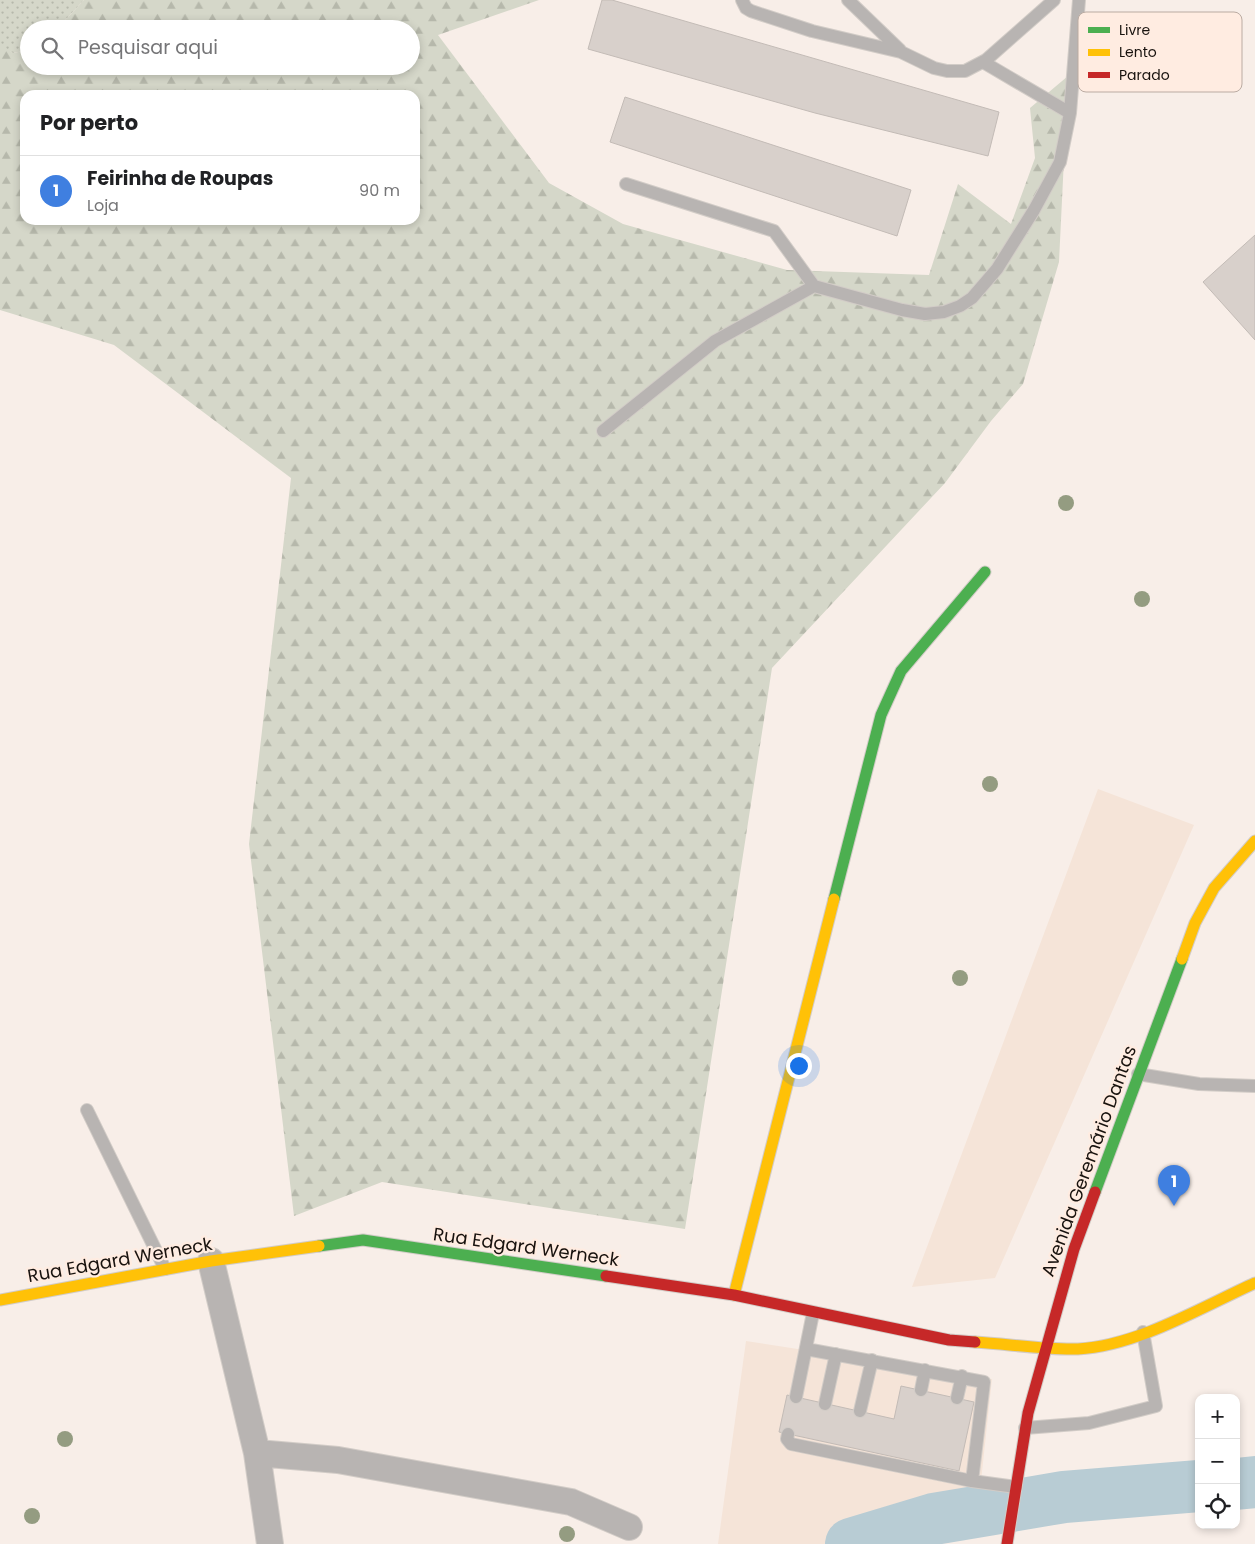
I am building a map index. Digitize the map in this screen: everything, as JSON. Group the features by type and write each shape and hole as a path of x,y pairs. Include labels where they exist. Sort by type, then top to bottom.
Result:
{"street":[{"path":"734,1295 881,715 901,671 985,572"},
{"name":"Avenida Geremário Dantas","path":"1007,1541 1025,1428 1046,1347 1086,1210 1195,923 1214,888 1255,841"},
{"name":"Rua Edgard Werneck","path":"5,1299 165,1268 363,1240 734,1295 949,1340 1046,1347 1094,1348 1143,1332 1255,1283"},
{"path":"211,1261 257,1453 270,1544"},
{"path":"0,1289 5,1299"},
{"path":"257,1453 338,1460 571,1502 629,1527"}],"lane":[{"path":"742,0 746,8 751,11 812,31 901,52 934,68 947,72 965,70 983,62 1054,0"},
{"path":"848,0 901,52"},
{"path":"626,184 774,231 814,286 902,310 925,314 944,312 960,306 978,291 997,269 1048,186 1060,162 1070,114 1078,13"},
{"path":"983,62 1070,114"},
{"path":"603,431 715,341 814,286"},
{"path":"1138,1074 1199,1084 1255,1086"},
{"path":"87,1110 165,1268"},
{"path":"796,1397 813,1313"},
{"path":"1025,1428 1089,1423 1156,1406 1143,1332"},
{"path":"806,1349 981,1380 985,1384 972,1481"},
{"path":"825,1404 836,1354"},
{"path":"860,1411 872,1360"},
{"path":"921,1390 925,1370"},
{"path":"957,1398 962,1376"},
{"path":"788,1434 787,1439 791,1444 815,1444 940,1471 972,1481 1016,1488"}],"shaded area":[{"path":"1098,789 1194,825 995,1278 912,1287"},
{"path":"746,1341 992,1379 979,1500 849,1544 718,1544"}],"green space":[{"path":"0,0 84,0 65,20 20,20 20,52 13,53 0,46"},
{"path":"84,0 539,0 438,35 549,183 623,224 787,270 929,275 958,184 1011,224 1035,158 1030,108 1068,76 1059,262 1023,384 991,421 945,483 772,668 685,1229 382,1182 294,1216 249,844 291,478 114,345 0,310 0,44 13,53 20,52 20,75 420,75 420,20 65,20"}],"building":[{"path":"602,0 612,0 999,112 988,156 815,113 588,49"},
{"path":"625,97 911,190 897,236 610,142"},
{"path":"1255,235 1255,340 1203,282"},
{"path":"901,1386 974,1402 959,1471 779,1432 787,1395 894,1419"}],"waterway":[{"path":"1240,1484 1255,1482"},
{"path":"851,1544 934,1519 1064,1497 1195,1486"}],"traffic: fast":[{"path":"834,899 881,715 901,671 985,572"},
{"path":"1095,1192 1182,959"},
{"path":"319,1246 363,1240 606,1276"}],"traffic: slow":[{"path":"1182,959 1195,923 1214,888 1255,841"},
{"path":"734,1295 834,899"},
{"path":"0,1300 211,1261 319,1246"},
{"path":"975,1342 1065,1349 1100,1346 1123,1341 1169,1324 1255,1283"}],"traffic: jam":[{"path":"1007,1544 1028,1413 1074,1249 1095,1192"},
{"path":"606,1276 734,1295 949,1340 975,1342"}],"place":[{"name":"Feirinha de Roupas","path":"1174,1206"}]}
